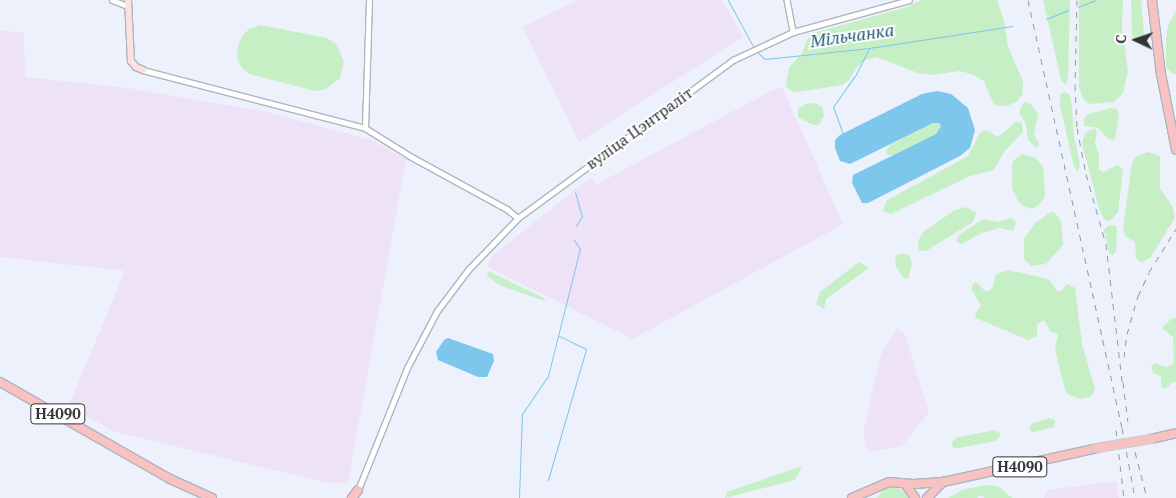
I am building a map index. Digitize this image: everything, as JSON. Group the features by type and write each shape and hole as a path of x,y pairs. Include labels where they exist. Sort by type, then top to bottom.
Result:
{"main road":[{"path":"1152,0 1161,74 1176,150"},
{"name":"Н4090","path":"0,382 170,479 212,498"},
{"name":"Н4090","path":"852,498 889,482 905,484 943,482 1097,448 1176,433"},
{"path":"927,498 943,482"},
{"path":"905,484 915,498"},
{"path":"873,498 879,487"},
{"path":"352,498 358,494"}],"street":[{"path":"112,0 128,3 129,45 133,65 143,70 365,128 410,156 507,209 518,218"},
{"path":"365,128 368,0"},
{"path":"786,0 793,32"},
{"name":"вуліца Цэнтраліт","path":"358,494 407,368 422,336 450,291 518,218 725,66 744,55 793,32 909,0"}],"shaded area":[{"path":"578,0 722,0 743,37 579,142 523,27"},
{"path":"0,30 24,33 25,77 128,88 263,111 371,140 406,159 348,483 328,483 112,431 69,405 125,271 0,257"},
{"path":"782,87 843,224 633,339 487,267 491,257 591,177 597,184 773,90"},
{"path":"897,328 905,335 929,412 902,446 868,452 864,438 864,429 879,363 883,351"},
{"path":"1117,481 1119,498 1044,498 1047,490"}],"green space":[{"path":"921,0 997,0 1004,21 1008,47 1023,81 1022,95 1017,101 1007,106 997,106 993,103 984,81 972,74 959,71 934,75 918,73 876,57 865,60 858,66 849,80 842,85 797,92 793,92 786,86 789,68 802,53 810,34 907,7"},
{"path":"1043,0 1070,0 1068,79 1065,85 1061,80"},
{"path":"1079,0 1123,0 1122,27 1128,71 1123,93 1114,102 1090,104 1084,100 1079,88"},
{"path":"1131,0 1141,0 1144,34 1142,41 1138,43 1134,41 1132,35"},
{"path":"1176,11 1176,74 1173,74 1166,67 1166,40 1168,26"},
{"path":"260,25 327,38 336,44 344,61 340,78 326,89 315,91 249,74 242,68 237,57 238,45 243,35 249,29"},
{"path":"1064,92 1069,94 1071,98 1074,135 1080,165 1078,171 1074,167 1060,105 1060,95"},
{"path":"1024,102 1030,103 1038,114 1034,135 1039,144 1036,148 1028,140 1026,124 1020,114 1020,109"},
{"path":"808,103 817,104 822,107 824,116 819,125 813,125 798,117 798,109"},
{"path":"1111,108 1117,109 1119,114 1115,140 1107,138 1098,128 1084,126 1084,118 1089,114"},
{"path":"1016,122 1022,123 1023,132 1004,152 994,170 970,176 891,214 883,211 886,201 968,156 980,133 986,130 998,137"},
{"path":"933,123 939,123 941,126 936,134 893,155 887,155 886,150 890,145"},
{"path":"1095,128 1097,132 1095,143 1099,155 1099,170 1103,172 1118,165 1123,170 1118,212 1110,221 1105,220 1100,212 1082,144 1085,133"},
{"path":"1148,152 1160,156 1160,188 1173,208 1175,218 1150,258 1141,263 1136,258 1135,242 1125,236 1123,228 1132,162 1137,156"},
{"path":"1022,154 1036,158 1043,167 1045,196 1040,204 1032,209 1023,206 1018,201 1012,189 1012,164"},
{"path":"966,207 976,213 973,222 926,251 919,251 918,241 923,232 955,210"},
{"path":"1051,212 1055,213 1061,221 1063,245 1046,264 1031,266 1024,259 1024,239 1036,222"},
{"path":"1010,218 1016,222 1013,231 999,228 982,233 961,244 956,241 960,234 983,219 999,222"},
{"path":"1112,225 1116,226 1117,229 1116,251 1113,255 1109,253 1104,230"},
{"path":"903,253 910,256 912,264 908,279 903,278 895,264 896,255"},
{"path":"859,262 869,268 826,299 824,309 816,304 820,292"},
{"path":"1008,270 1049,279 1057,291 1061,291 1067,284 1075,288 1082,344 1095,389 1091,397 1079,399 1066,393 1055,349 1058,334 1050,331 1044,320 1037,324 1037,336 1028,340 976,318 975,314 981,306 972,290 972,285 976,282 985,291 989,291 993,287 995,275"},
{"path":"488,271 544,298 545,301 499,285 487,276"},
{"path":"1172,318 1176,318 1176,383 1173,382 1165,389 1161,386 1161,376 1153,373 1151,367 1154,363 1166,367 1174,364 1173,337 1162,328"},
{"path":"1049,418 1055,420 1054,427 1034,432 1029,430 1031,424"},
{"path":"995,430 1001,434 996,441 959,448 954,448 952,445 953,440 959,437"},
{"path":"802,466 795,480 725,498 727,492"},
{"path":"987,485 999,487 1012,498 985,498 980,495 977,498 948,498 965,489"},
{"path":"889,487 900,489 909,498 877,498 884,489"}],"water":[{"path":"937,91 951,94 968,108 975,130 970,148 960,156 868,203 862,203 852,183 853,175 936,134 941,126 939,123 933,123 850,164 840,161 835,148 835,140 840,135 922,94"},
{"path":"448,338 493,354 494,361 487,377 478,377 438,360 436,352 444,340"}],"waterway":[{"name":"Мільчанка","path":"728,0 754,48"},
{"name":"Мільчанка","path":"1078,7 1095,0"},
{"name":"Мільчанка","path":"1046,19 1068,10"},
{"name":"Мільчанка","path":"756,51 765,59 869,48 1012,26"},
{"path":"843,134 833,107 855,76 869,48"},
{"path":"575,192 582,216 576,226"},
{"path":"519,498 522,414 548,376 580,249 574,240"},
{"path":"548,480 586,349 559,336"}],"railway":[{"path":"1028,0 1122,428 1135,498"},
{"path":"1077,0 1075,85 1077,128 1086,174 1106,244 1123,388"},
{"path":"1124,357 1127,334 1138,296 1149,272 1176,229"},
{"path":"1123,382 1128,422"},
{"path":"1116,430 1124,498"},
{"path":"1132,440 1147,498"}]}
